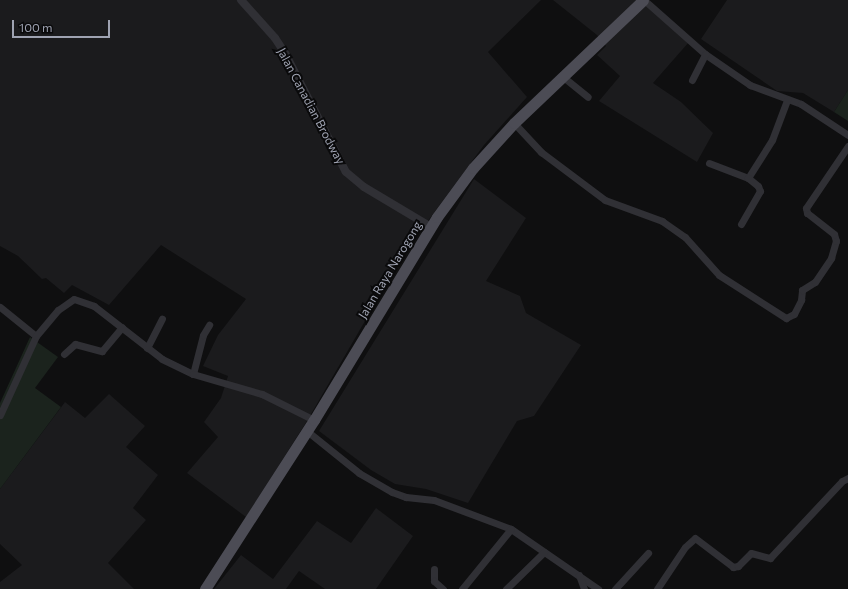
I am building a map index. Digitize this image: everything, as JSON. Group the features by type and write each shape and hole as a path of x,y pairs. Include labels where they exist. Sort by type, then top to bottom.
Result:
{"main road":[{"name":"Jalan Raya Narogong","path":"205,589 314,420 430,227 473,168 514,123 643,0"}],"street":[{"name":"Jalan Canadian Brodway","path":"241,0 270,33 286,55 346,172 364,187 430,227"},
{"path":"643,0 705,54 750,85 801,104 848,135"},
{"path":"692,80 705,54"},
{"path":"562,76 588,97"},
{"path":"748,178 772,140 787,100"},
{"path":"514,123 541,152 605,200 662,220 685,237 719,275 786,318 794,314 801,300 802,290 815,282 831,258 836,241 834,234 807,213 806,208 848,146"},
{"path":"709,163 748,178 758,186 760,191 741,224"},
{"path":"0,415 36,336 58,310 74,299 94,306 147,348 193,374 262,394 314,420"},
{"path":"0,307 36,336"},
{"path":"147,348 162,319"},
{"path":"193,374 203,335 209,325"},
{"path":"64,354 75,344 102,350 122,327"},
{"path":"307,431 359,473 392,492 406,497 434,500 512,529 598,589"},
{"path":"657,589 685,547 695,538 733,567 738,566 751,553 770,558 842,481 848,478"},
{"path":"462,589 512,529"},
{"path":"506,589 544,552"},
{"path":"615,589 648,553"},
{"path":"434,569 434,581 442,589"},
{"path":"579,575 584,589"}],"shaded area":[{"path":"0,0 541,0 488,52 527,97 484,145 405,252 307,421 246,517 187,473 218,437 204,422 221,398 228,376 203,366 218,335 246,299 161,245 109,305 72,285 64,293 46,278 42,279 18,256 0,246"},
{"path":"553,0 646,0 689,42 653,83 681,102 713,133 697,162 599,101 620,76 597,55 606,46 597,35"},
{"path":"727,0 848,0 848,90 834,112 803,93 777,91 701,39"},
{"path":"848,90 848,121 834,112"},
{"path":"474,179 526,218 486,281 520,296 526,313 581,345 534,416 517,421 468,503 426,489 395,484 371,470 319,431"},
{"path":"30,337 58,357 35,388 61,407 0,489 0,403"},
{"path":"109,394 145,426 126,447 158,475 133,508 146,520 108,563 134,589 0,589 0,582 22,565 0,544 0,489 65,402 85,418"},
{"path":"376,508 413,536 376,589 325,589 299,571 286,589 214,589 241,555 273,579 317,521 351,543"}]}
